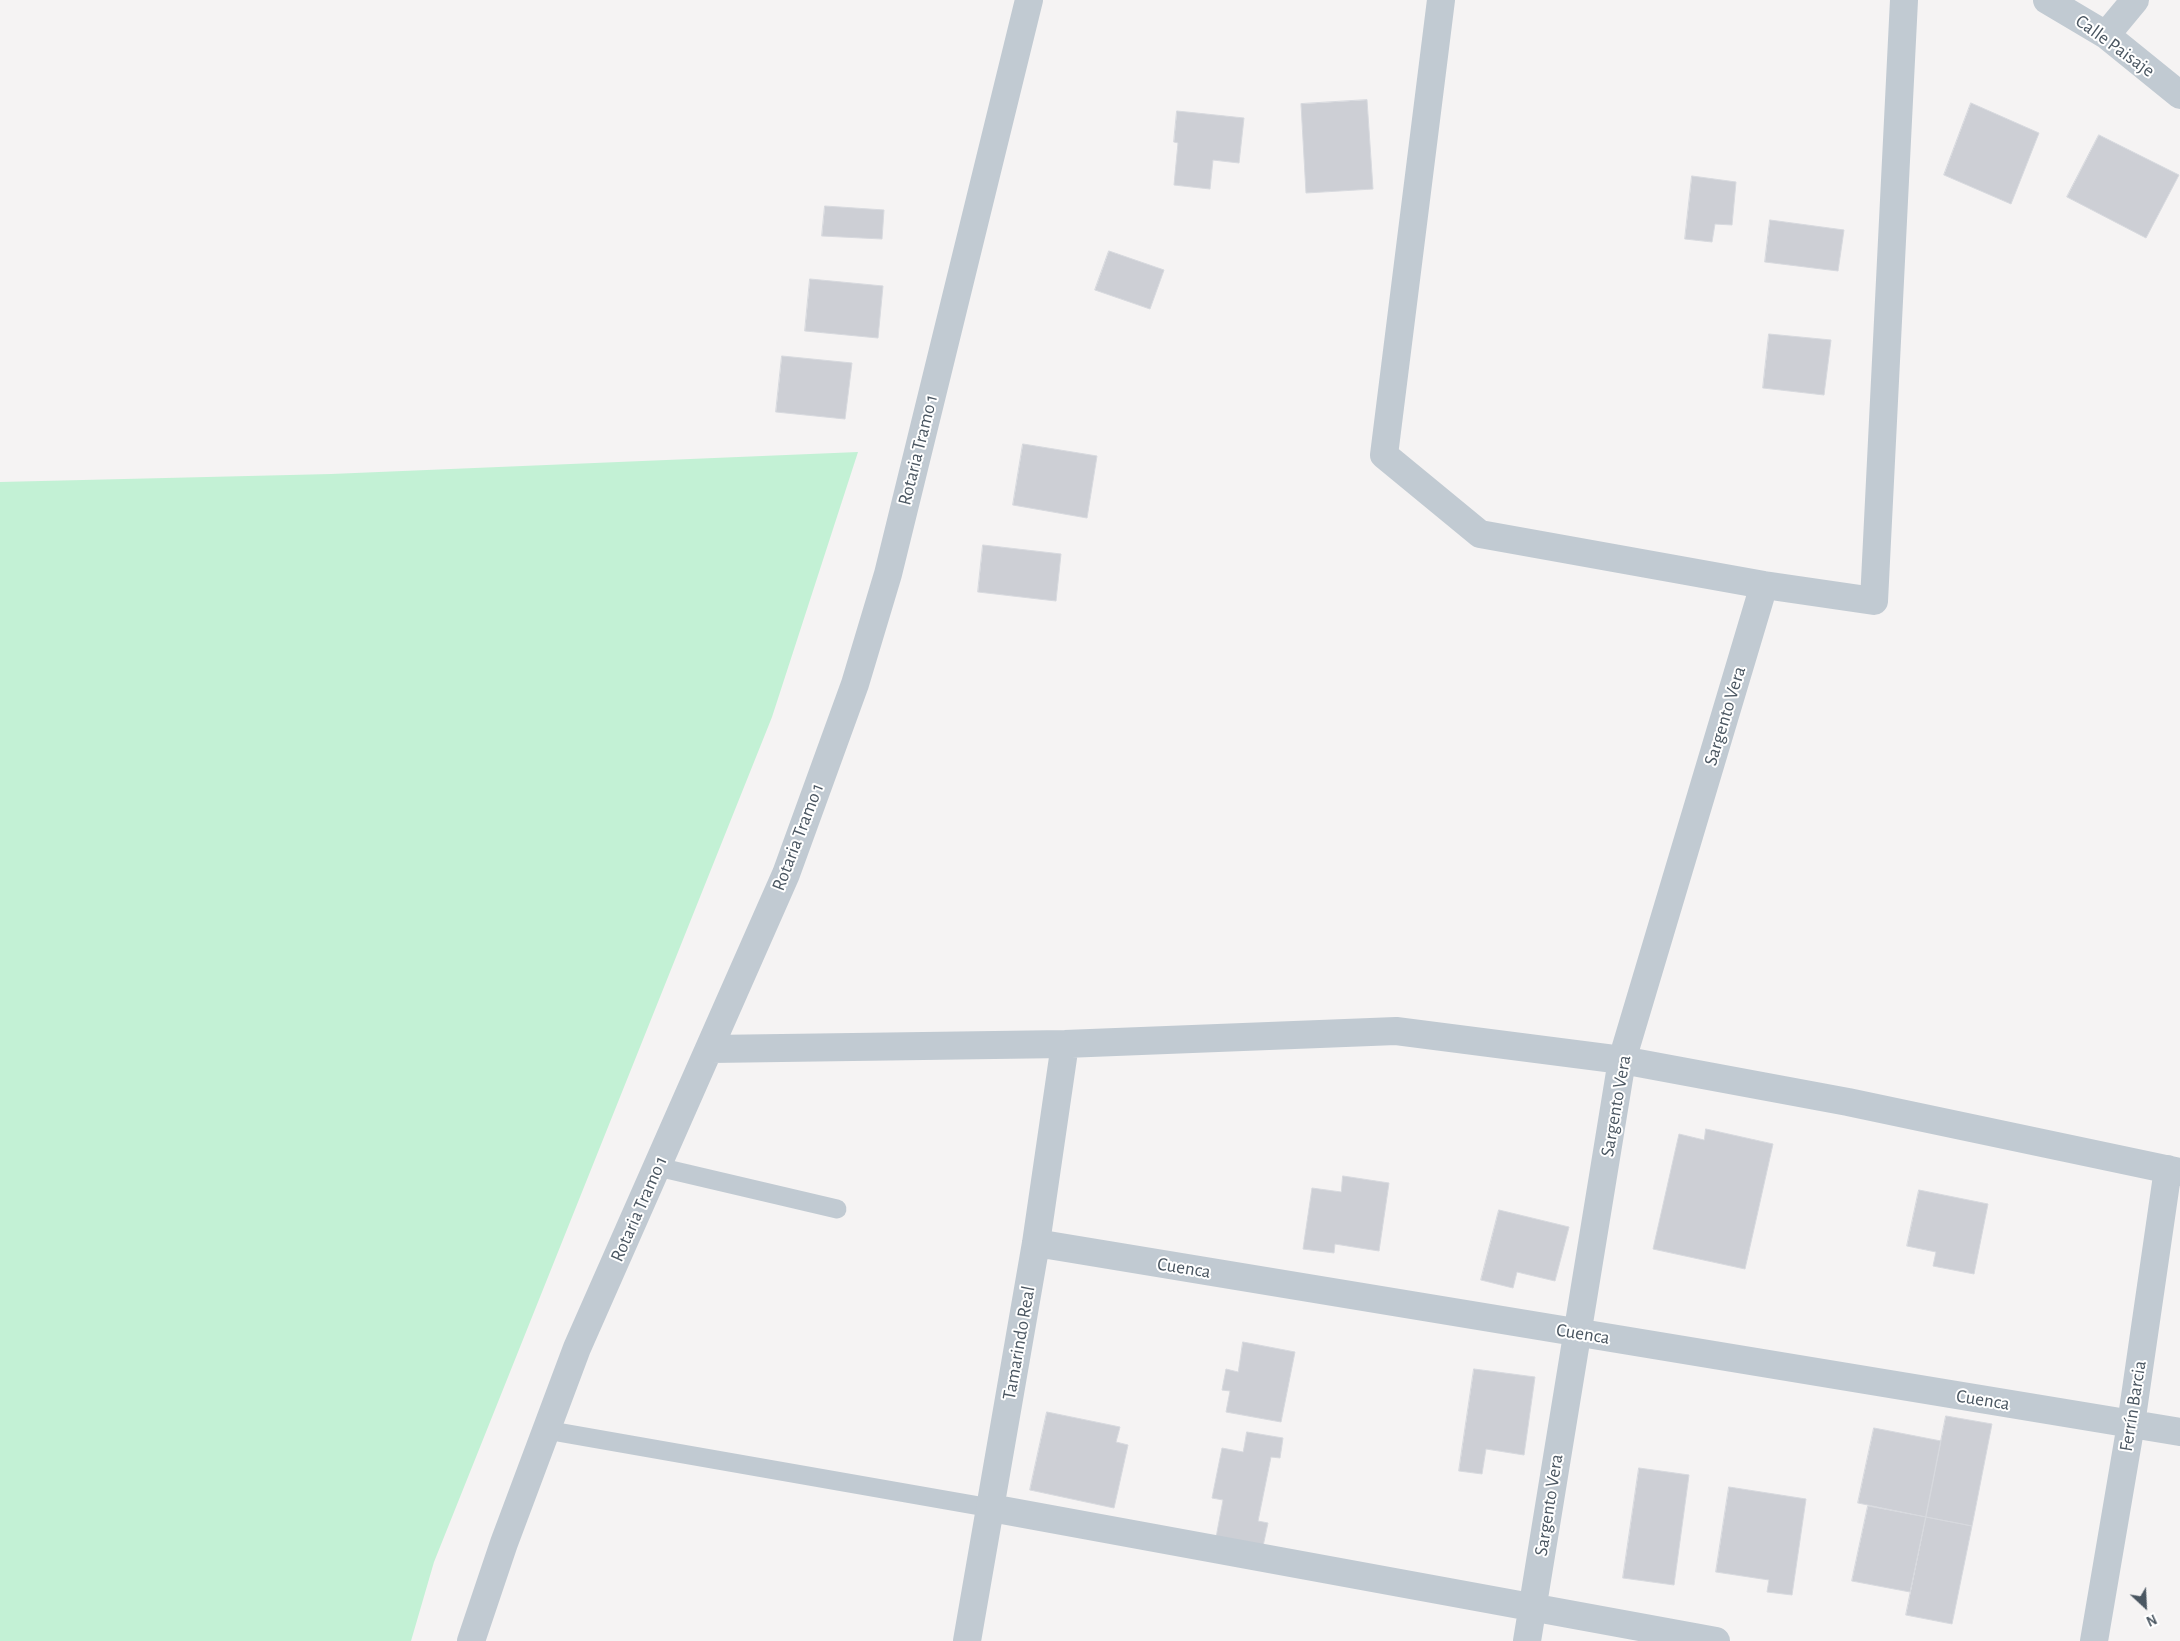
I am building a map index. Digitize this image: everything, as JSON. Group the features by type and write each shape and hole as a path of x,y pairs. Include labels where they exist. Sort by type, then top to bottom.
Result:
{"street":[{"name":"Rotaria Tramo 1","path":"471,1641 504,1543 578,1348 711,1049 786,874 855,684 885,583 1029,0"},
{"path":"1441,0 1384,455 1480,534 1764,585 1874,601 1904,0"},
{"name":"Calle Paisaje","path":"2047,0 2106,35 2180,95"},
{"path":"2106,35 2135,0"},
{"name":"Sargento Vera","path":"1527,1641 1622,1060 1764,585"},
{"path":"711,1049 1065,1044 1396,1031 1622,1060 1848,1102 2174,1171"},
{"name":"Tamarindo Real","path":"967,1641 1036,1244 1065,1044"},
{"name":"Ferrín Barcia","path":"2094,1641 2174,1171"},
{"name":"Cuenca","path":"1036,1244 2180,1432"},
{"path":"990,1508 1532,1609 1716,1641"}],"lane":[{"path":"658,1167 836,1209"},
{"path":"546,1430 990,1508"}],"green space":[{"path":"858,452 772,717 434,1562 411,1641 0,1641 0,482 331,474"}],"building":[{"path":"1367,100 1373,189 1306,193 1301,104"},
{"path":"1971,103 2039,133 2011,204 1944,175"},
{"path":"1177,111 1244,118 1239,163 1213,160 1210,189 1174,185 1178,143 1174,142"},
{"path":"2099,135 2179,175 2146,238 2067,197"},
{"path":"1692,176 1736,182 1732,225 1715,224 1712,242 1685,239"},
{"path":"825,206 884,210 882,239 822,236"},
{"path":"1770,220 1844,230 1838,271 1765,262"},
{"path":"1109,251 1164,270 1150,309 1095,290"},
{"path":"810,279 883,286 878,338 805,331"},
{"path":"1769,334 1831,340 1824,395 1763,388"},
{"path":"782,356 852,363 845,419 776,412"},
{"path":"1023,444 1097,456 1087,518 1013,505"},
{"path":"983,545 1061,554 1056,601 978,592"},
{"path":"1706,1129 1773,1144 1745,1269 1653,1249 1679,1134 1704,1140"},
{"path":"1343,1176 1389,1183 1379,1251 1335,1244 1334,1253 1303,1249 1312,1188 1341,1192"},
{"path":"1919,1190 1988,1204 1974,1274 1933,1266 1936,1252 1907,1246"},
{"path":"1499,1210 1569,1227 1555,1281 1517,1272 1513,1288 1481,1280"},
{"path":"1243,1342 1295,1352 1281,1422 1226,1412 1230,1391 1222,1390 1226,1369 1238,1372"},
{"path":"1474,1369 1535,1377 1524,1455 1486,1449 1482,1474 1459,1471"},
{"path":"1047,1412 1120,1427 1116,1442 1128,1445 1114,1508 1030,1490"},
{"path":"1946,1416 1992,1424 1972,1526 1926,1517"},
{"path":"1874,1428 1941,1441 1926,1517 1858,1503"},
{"path":"1247,1432 1283,1438 1280,1458 1271,1457 1258,1521 1268,1523 1262,1551 1215,1543 1223,1500 1212,1498 1222,1448 1243,1452"},
{"path":"1639,1468 1689,1475 1674,1585 1623,1578"},
{"path":"1729,1487 1806,1499 1792,1595 1767,1592 1769,1580 1716,1572"},
{"path":"1868,1506 1926,1517 1910,1592 1852,1581"},
{"path":"1926,1517 1972,1526 1952,1624 1906,1615"}]}
